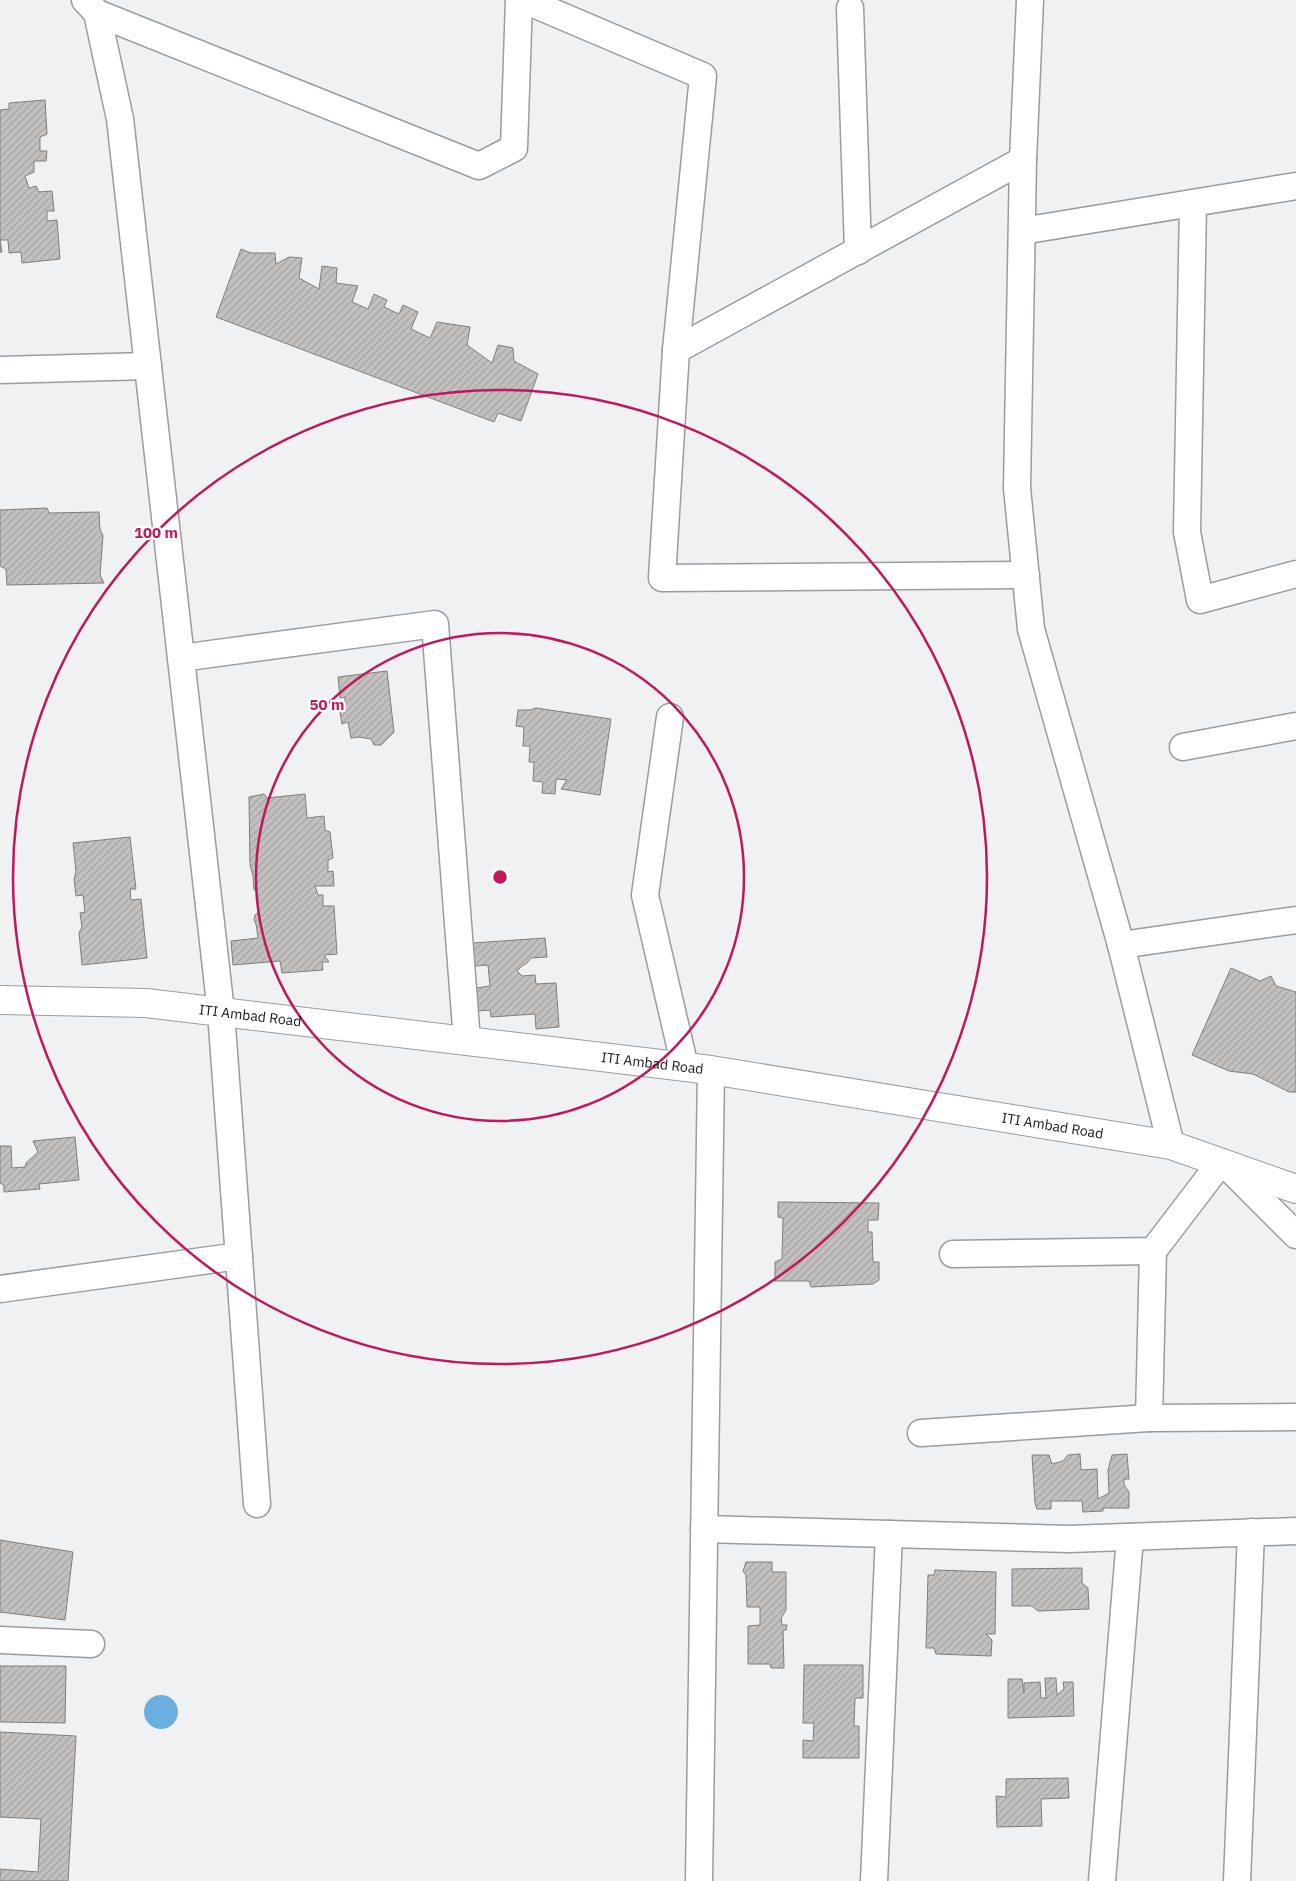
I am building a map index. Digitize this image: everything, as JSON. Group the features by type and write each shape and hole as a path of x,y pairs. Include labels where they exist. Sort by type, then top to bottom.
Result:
{"street":[{"path":"91,7 479,166 514,148 519,0"},
{"path":"524,0 703,76 676,350 662,578 1026,576"},
{"path":"1030,0 1023,160 1017,488 1031,630 1121,945 1171,1145"},
{"path":"91,7 120,119 221,1012 257,1504"},
{"path":"850,8 858,251"},
{"path":"676,350 1023,160"},
{"path":"1022,231 1296,186"},
{"path":"1193,203 1187,532 1200,600 1296,574"},
{"path":"0,370 148,366"},
{"path":"181,658 435,624 466,1041"},
{"path":"670,717 645,895 698,1068 704,1529 699,1881"},
{"path":"1183,747 1296,726"},
{"path":"1121,945 1296,920"},
{"name":"ITI Ambad Road","path":"0,1000 146,1003 698,1068 1171,1145 1296,1189"},
{"path":"1149,1418 1153,1251 1223,1163 1296,1235"},
{"path":"953,1254 1153,1251"},
{"path":"0,1289 239,1256"},
{"path":"921,1433 1149,1418 1296,1416"},
{"path":"704,1529 1069,1539 1296,1531"},
{"path":"1237,1881 1251,1532"},
{"path":"874,1881 890,1534"},
{"path":"1102,1881 1130,1537"},
{"path":"0,1640 91,1644"}],"water":[{"path":"161,1695 168,1696 173,1700 177,1705 177,1719 173,1724 168,1728 161,1729 154,1728 149,1724 145,1719 144,1712 145,1705 149,1700 154,1696"}],"building":[{"path":"45,100 47,134 40,137 40,151 47,151 46,161 34,161 34,172 25,176 29,188 36,186 39,192 52,191 54,211 47,211 47,221 57,220 60,259 22,263 21,252 9,253 8,240 0,240 0,110 9,109 9,103"},
{"path":"241,249 251,253 275,253 276,264 289,257 302,258 299,278 319,289 322,266 337,268 336,283 358,286 352,302 368,309 374,294 387,300 384,307 399,314 403,305 418,312 411,329 430,338 437,322 470,327 467,345 492,363 498,345 513,348 514,361 538,374 521,421 498,413 494,422 216,317"},
{"path":"47,508 49,513 99,512 100,529 103,536 100,575 104,583 7,585 6,569 0,566 0,510"},
{"path":"387,671 394,732 381,745 374,745 371,739 351,738 348,722 342,724 339,707 345,702 345,697 340,698 338,677"},
{"path":"536,708 611,719 600,795 561,789 567,780 556,779 555,794 542,793 543,782 533,781 534,762 529,762 530,746 523,746 524,727 516,726 518,710"},
{"path":"264,794 267,798 305,794 307,818 324,816 325,830 330,832 333,858 328,860 328,872 333,871 334,886 315,886 318,895 323,895 323,906 334,906 337,954 324,955 329,962 322,962 323,970 282,973 280,961 233,965 231,941 258,938 254,920 255,915 259,912 257,890 254,890 250,865 249,797"},
{"path":"130,837 136,889 130,889 131,900 141,899 147,958 82,965 79,933 82,927 80,913 85,912 83,895 76,896 73,843"},
{"path":"545,938 547,957 531,958 517,971 522,976 535,975 536,984 556,983 559,1027 536,1029 535,1014 491,1017 490,1010 478,1011 476,988 490,986 488,965 475,966 473,943"},
{"path":"1231,968 1260,981 1271,976 1276,986 1296,992 1296,1092 1289,1092 1253,1074 1229,1071 1192,1055"},
{"path":"75,1137 79,1180 39,1184 40,1189 4,1192 4,1185 0,1183 0,1146 11,1146 12,1168 25,1167 26,1163 38,1152 33,1141"},
{"path":"778,1202 879,1203 878,1220 868,1220 868,1232 872,1232 873,1262 879,1262 879,1280 873,1284 811,1287 809,1281 775,1281 775,1262 782,1259 783,1218 778,1217"},
{"path":"1080,1454 1081,1470 1097,1469 1098,1499 1109,1493 1108,1470 1112,1455 1127,1454 1129,1479 1124,1479 1124,1485 1129,1492 1129,1508 1103,1508 1103,1511 1083,1512 1082,1501 1051,1501 1051,1509 1037,1509 1032,1455 1049,1455 1052,1464 1063,1461 1068,1455"},
{"path":"0,1540 73,1552 65,1620 0,1612"},
{"path":"746,1562 772,1562 772,1572 786,1572 786,1610 781,1618 782,1625 787,1625 786,1630 783,1630 784,1668 771,1668 770,1664 748,1664 748,1626 760,1625 760,1607 747,1607 746,1575 743,1571"},
{"path":"1082,1568 1082,1583 1088,1588 1089,1609 1038,1611 1032,1606 1012,1606 1012,1569"},
{"path":"935,1570 996,1572 995,1634 986,1634 992,1640 991,1656 936,1654 934,1648 926,1648 928,1575 934,1575"},
{"path":"804,1665 863,1665 863,1698 855,1698 854,1726 859,1726 859,1758 803,1758 803,1740 813,1741 814,1723 803,1723"},
{"path":"0,1666 66,1666 65,1723 0,1722"},
{"path":"1045,1678 1056,1678 1057,1695 1064,1689 1063,1682 1073,1682 1074,1716 1008,1718 1008,1679 1022,1679 1024,1693 1024,1683 1040,1682 1041,1698 1046,1698"},
{"path":"0,1732 76,1736 68,1881 0,1881 0,1869 38,1872 41,1819 0,1817"},
{"path":"1068,1778 1069,1798 1041,1799 1042,1826 997,1827 996,1796 1006,1797 1006,1779"}]}
